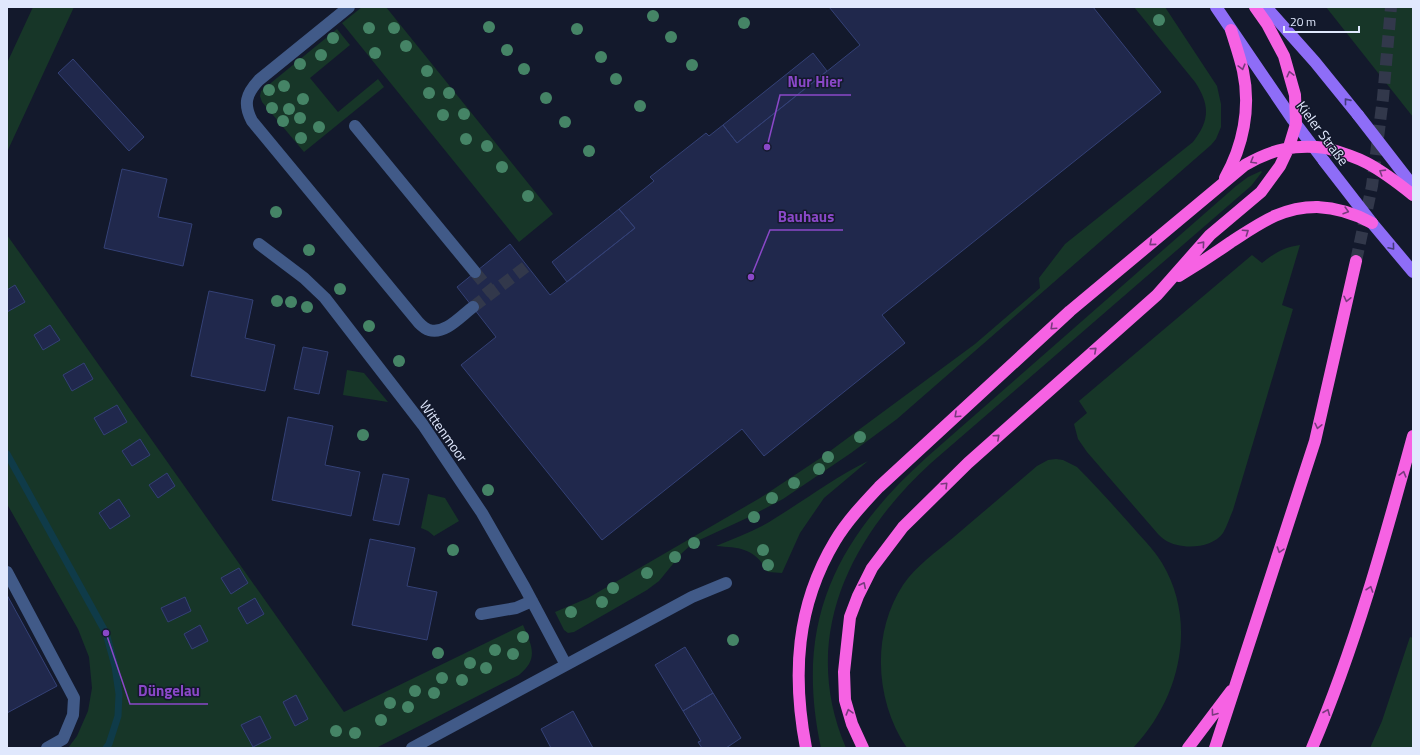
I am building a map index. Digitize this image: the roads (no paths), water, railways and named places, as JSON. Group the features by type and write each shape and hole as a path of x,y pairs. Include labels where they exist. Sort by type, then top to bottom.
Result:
{"highway":[{"path":"863,748 852,724 845,700 844,672 850,617 858,596 872,568 903,527 968,463 1157,295 1210,235 1261,192 1280,166 1289,147 1294,122 1295,95 1284,56 1267,24 1255,7"},
{"path":"1220,186 1232,167 1238,151 1244,129 1246,109 1243,72 1231,30"},
{"path":"806,748 799,700 798,673 800,639 808,604 819,573 835,541 854,514 879,487 1070,311 1245,165 1276,150 1289,147 1313,146 1347,154 1366,162 1390,177 1413,195"},
{"path":"1167,284 1259,224 1275,215 1291,210 1317,207 1341,209 1372,223"},
{"path":"1215,748 1315,441 1356,261"},
{"path":"1312,748 1328,711 1372,584 1413,436"},
{"path":"1188,748 1237,682"}],"main road":[{"name":"Kieler Straße","path":"1216,7 1294,122 1372,223 1413,272"},
{"path":"1266,7 1315,62 1413,186"}],"street":[{"path":"349,7 259,80 250,90 248,97 248,113 252,121 419,323 427,330 438,331 449,326 473,307"},
{"path":"355,126 475,272"},
{"name":"Wittenmoor","path":"259,244 304,278 325,298 423,425 476,504 532,601 566,664"},
{"path":"7,572 74,698 73,715 63,738 47,748"},
{"path":"412,748 692,597 726,583"},
{"path":"481,614 516,608 532,601"}],"waterway":[{"path":"7,454 106,633 115,666 119,694 118,716 109,744 106,748"}],"tunnel":[{"path":"1356,261 1372,186 1383,98 1391,7"},
{"path":"473,307 527,266"},
{"path":"475,272 492,293"}],"place":[{"name":"Nur Hier","path":"767,147"},
{"name":"Bauhaus","path":"751,277"},
{"name":"Düngelau","path":"106,633"}]}
